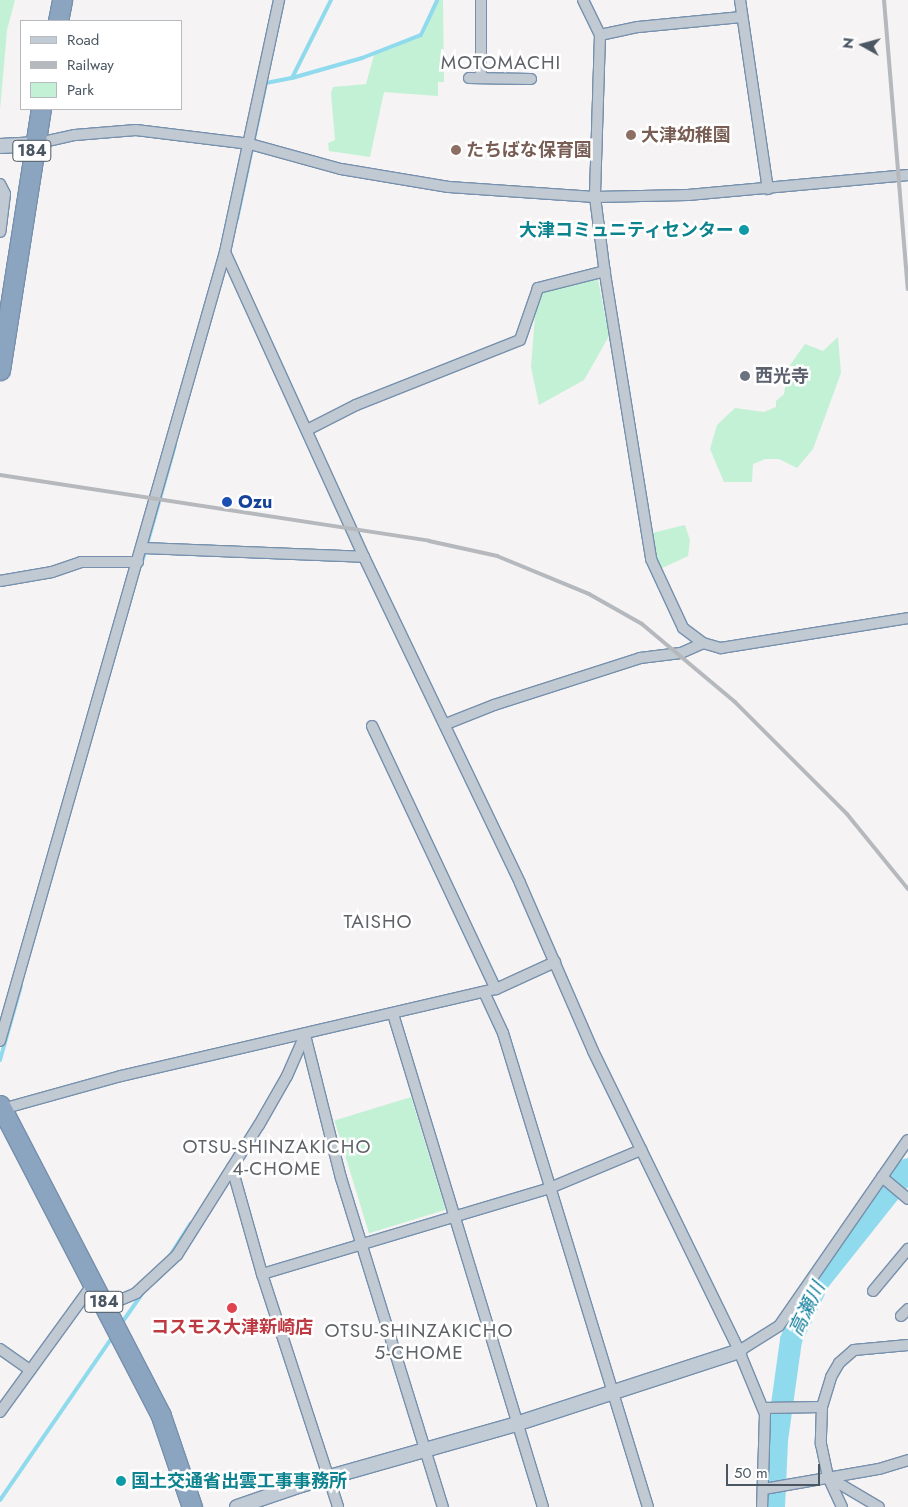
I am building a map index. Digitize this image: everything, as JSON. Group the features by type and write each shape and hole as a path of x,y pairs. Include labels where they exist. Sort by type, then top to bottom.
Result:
{"highway":[{"path":"58,20 62,0"},
{"name":"184","path":"0,370 41,110"},
{"name":"184","path":"1,1107 106,1306 161,1416 192,1507"}],"street":[{"path":"0,1041 142,548 150,506 225,252 250,144 279,0"},
{"path":"481,78 482,0"},
{"path":"583,0 600,35 595,198 605,271 651,559 683,628 703,643 721,648 908,618"},
{"path":"740,0 768,189"},
{"path":"600,35 638,28 742,17"},
{"path":"469,78 531,79"},
{"path":"0,146 34,144 75,135 136,130 250,144 341,169 449,187 595,198 768,189 908,175"},
{"path":"0,184 5,194 0,232"},
{"path":"225,252 364,557 446,724 641,1150 739,1351 763,1408 764,1489 762,1507"},
{"path":"307,430 356,405 520,340 538,288 605,271"},
{"path":"142,548 364,557"},
{"path":"0,581 52,572 81,562 138,562"},
{"path":"446,724 494,705 640,658 681,654 703,643"},
{"path":"372,726 496,989"},
{"path":"1,1107 121,1076 305,1035 496,989 555,962"},
{"path":"484,992 502,1033 648,1507"},
{"path":"393,1014 455,1215 516,1424 543,1507"},
{"path":"106,1306 136,1293 177,1255 287,1076 305,1035"},
{"path":"305,1035 338,1169 442,1507"},
{"path":"237,1507 329,1477 516,1424 739,1351 779,1326 908,1140"},
{"path":"262,1274 550,1188 641,1150"},
{"path":"232,1168 262,1274 338,1507"},
{"path":"882,1177 908,1199"},
{"path":"873,1290 908,1249"},
{"path":"0,1412 93,1284"},
{"path":"842,1507 828,1477 821,1444 822,1407 830,1377 839,1363 854,1350 908,1345"},
{"path":"0,1349 30,1370"},
{"path":"763,1408 822,1407"},
{"path":"764,1489 878,1469 908,1460"},
{"path":"828,1477 878,1507"}],"green space":[{"path":"0,0 15,0 7,30 0,110"},
{"path":"438,0 443,0 444,82 438,82 438,96 384,92 370,157 329,151 328,143 335,140 331,93 333,87 366,84 374,55 423,36"},
{"path":"597,275 609,336 584,380 539,405 531,367 537,290"},
{"path":"838,337 841,373 813,449 797,468 779,459 765,459 753,464 752,482 724,482 710,449 717,425 735,408 764,412 776,407 776,401 784,394 788,368 805,344 823,351"},
{"path":"685,525 690,540 688,556 660,569 652,533"},
{"path":"411,1097 445,1210 369,1233 334,1120"}],"waterway":[{"path":"237,219 266,83 292,78 331,0"},
{"path":"292,78 362,58 421,35 437,0"},
{"path":"143,559 175,445"},
{"path":"0,1060 21,986"},
{"name":"高瀬川","path":"774,1507 777,1440 791,1340 819,1281 908,1169"},
{"path":"169,1257 191,1223"},
{"path":"121,1324 143,1293"},
{"path":"0,1500 113,1336"}],"railway":[{"path":"884,0 908,289"},
{"path":"0,475 429,541 497,556 589,594 642,624 735,702 847,814 908,889"}],"place":[{"name":"大津幼稚園","path":"631,135"},
{"name":"たちばな保育園","path":"456,150"},
{"name":"大津コミュニティセンター","path":"744,230"},
{"name":"西光寺","path":"745,376"},
{"name":"Ozu","path":"227,502"},
{"name":"コスモス大津新崎店","path":"232,1308"},
{"name":"国土交通省出雲工事事務所","path":"121,1481"}],"district":[{"name":"MOTOMACHI","path":"501,63"},
{"name":"TAISHO","path":"378,922"},
{"name":"OTSU-SHINZAKICHO 4-CHOME","path":"277,1158"},
{"name":"OTSU-SHINZAKICHO 5-CHOME","path":"419,1342"}]}
